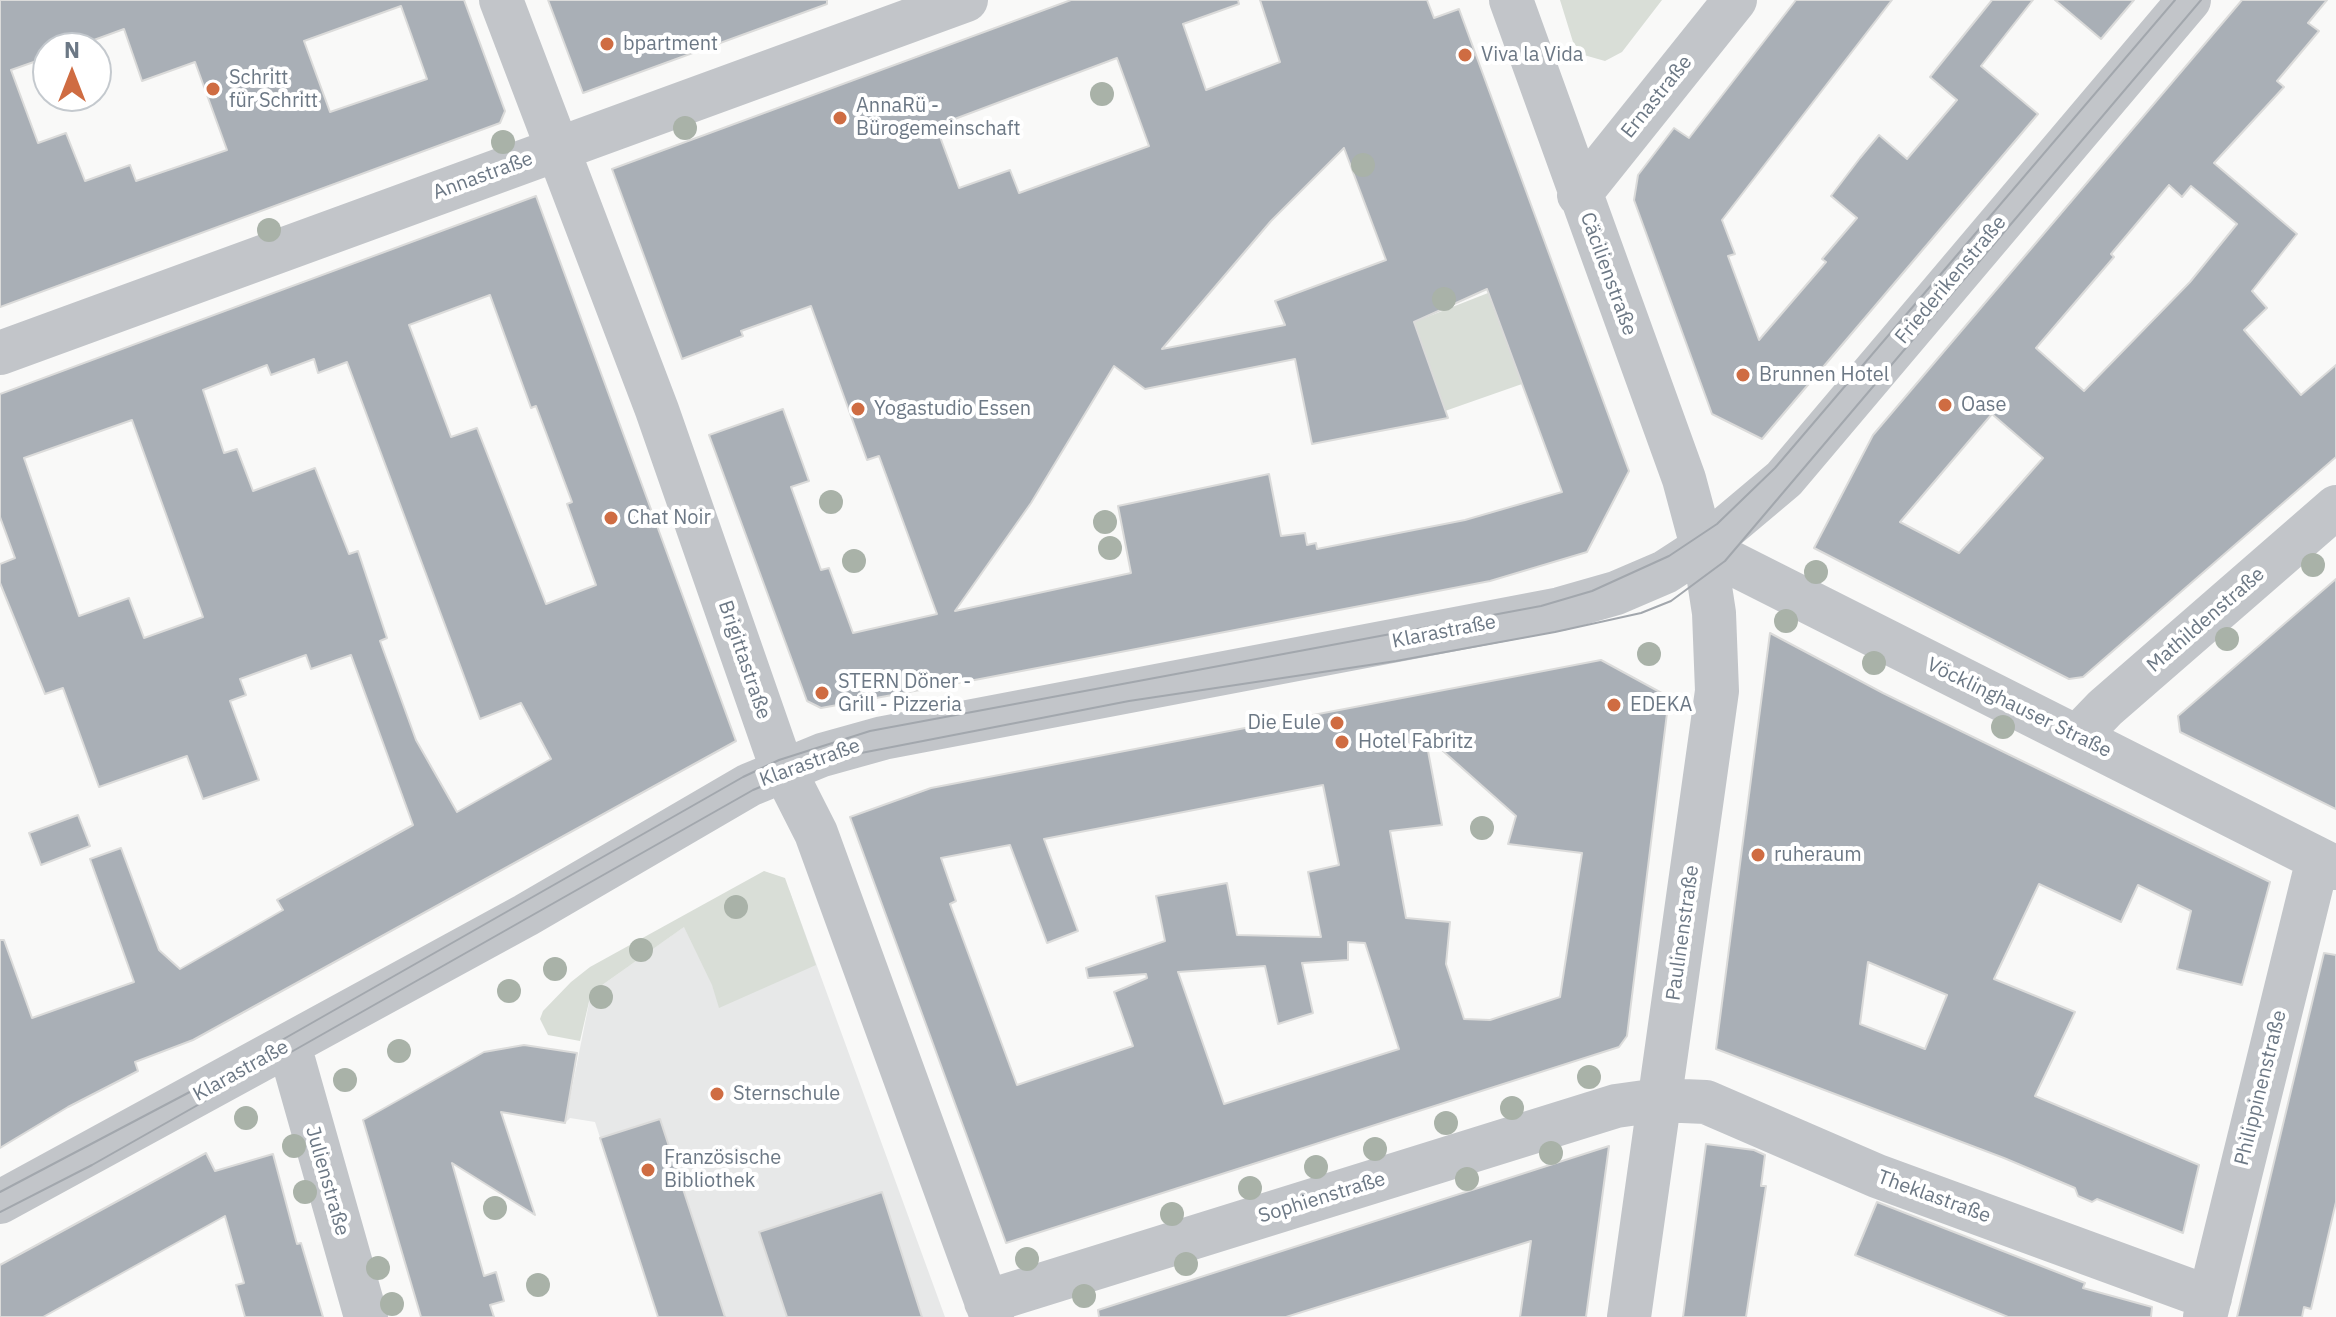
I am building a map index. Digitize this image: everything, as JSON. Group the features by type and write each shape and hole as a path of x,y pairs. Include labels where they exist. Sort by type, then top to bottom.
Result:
{"street":[{"name":"Brigittastraße","path":"501,0 657,410 784,770 816,833 989,1310"},
{"name":"Annastraße","path":"0,353 966,0"},
{"name":"Cäcilienstraße","path":"1511,0 1684,479 1702,548"},
{"name":"Ernastraße","path":"1579,195 1735,0"},
{"name":"Friederikenstraße","path":"1702,548 1794,468 2189,0"},
{"name":"Mathildenstraße","path":"2078,736 2105,708 2336,507"},
{"name":"Vöcklinghauser Straße","path":"1702,548 2327,864"},
{"name":"Klarastraße","path":"0,1202 526,915 749,785 822,755 883,738 1560,609 1649,580 1702,548"},
{"name":"Paulinenstraße","path":"1629,1317 1717,691 1714,613 1702,548"},
{"name":"Philippinenstraße","path":"2208,1308 2327,864"},
{"name":"Julienstraße","path":"289,1045 366,1317"},
{"name":"Theklastraße","path":"1659,1100 1706,1102 1877,1176 2208,1308"},
{"name":"Sophienstraße","path":"989,1310 1616,1106 1659,1100"}],"shaded area":[{"path":"1560,0 1662,0 1622,52 1605,61 1584,55 1573,42"},
{"path":"1488,293 1522,384 1445,411 1414,322"},
{"path":"764,871 785,878 816,965 719,1008 712,985 684,927 591,993 580,1041 548,1035 540,1019 543,1011 590,967"},
{"name":"Sternschule","path":"783,879 945,1317 658,1317 595,1122 570,1118 565,1123 591,993 685,926"}],"building":[{"path":"0,0 464,0 505,111 500,123 0,307","holes":["401,6 427,79 330,112 304,41","124,29 142,81 195,62 227,150 136,181 130,165 85,181 66,133 38,143 11,70 32,63 32,32 112,33"]},
{"path":"548,0 827,0 827,4 583,93"},
{"path":"1071,0 1238,0 1239,4 1183,24 1206,90 1280,62 1260,0 1427,0 1434,18 1459,9 1629,471 1587,552 1490,581 821,708 807,701 709,435 783,409 809,481 791,487 821,570 829,568 853,633 937,614 879,456 867,460 811,306 741,331 743,336 682,359 612,169","holes":["1117,58 1149,146 1019,193 1010,170 959,188 936,126","1344,148 1386,260 1275,301 1285,325 1162,349 1271,221","1487,289 1562,492 1465,520 1317,549 1316,543 1307,545 1305,533 1281,536 1269,474 1118,506 1131,573 955,611 1031,503 1114,366 1145,389 1295,359 1312,444 1448,418 1414,322"]},
{"path":"1796,0 1892,0 1722,220 1735,254 1728,256 1759,340 1826,262 1822,259 1857,218 1831,196 1860,158 1879,135 1907,159 1957,100 1930,77 1992,0 2033,0 1981,66 2038,114 1762,439 1712,414 1634,200 1638,175 1674,128 1689,138"},
{"path":"2055,0 2134,0 2101,39"},
{"path":"2242,0 2327,0 2308,23 2319,31 2277,81 2284,87 2214,163 2297,234 2252,291 2267,308 2244,330 2301,395 2336,365 2336,457 2083,677 2069,679 1814,548 1873,435","holes":["2169,185 2182,197 2191,186 2237,224 2190,282 2084,391 2036,348 2114,257 2111,254","1992,414 2043,458 1959,553 1900,522"]},
{"path":"536,196 736,741 193,1040 135,1062 138,1071 68,1107 0,1148 0,940 4,940 32,1018 134,982 90,859 121,848 159,950 180,969 283,910 277,900 413,825 351,655 311,669 306,655 240,679 246,695 230,701 259,780 203,799 187,756 99,787 63,688 45,694 0,583 0,564 15,558 0,517 0,394","holes":["490,295 531,408 536,406 572,502 567,504 596,585 546,604 477,428 451,437 409,325","314,359 318,373 347,362 480,719 521,703 551,759 457,812 416,740 380,641 387,638 358,551 349,554 315,468 253,491 237,449 224,453 203,390 267,365 271,375","132,420 203,617 144,638 129,598 79,616 24,458"]},
{"path":"2336,579 2336,809 2180,732 2178,716"},
{"path":"1770,633 1883,693 2270,882 2242,985 2177,969 2191,911 2138,885 2121,922 2039,884 1994,979 2075,1012 2035,1096 2199,1165 2183,1233 2097,1199 2092,1202 2078,1196 2075,1188 2004,1158 1716,1049","holes":["1868,962 1947,995 1925,1049 1860,1024"]},
{"path":"1601,660 1669,697 1627,1036 1619,1047 1006,1243 850,817 931,788","holes":["1425,735 1516,816 1508,844 1582,853 1560,997 1490,1020 1464,1019 1446,964 1450,922 1406,918 1390,831 1442,825","1323,785 1339,865 1308,872 1321,937 1237,935 1227,883 1156,896 1165,941 1086,968 1088,978 1146,974 1147,978 1114,992 1133,1046 1017,1085 950,904 956,901 941,858 1010,845 1047,943 1078,931 1044,839","1348,942 1365,943 1399,1049 1224,1104 1178,972 1265,966 1278,1024 1313,1013 1302,963 1348,960"]},
{"path":"78,815 90,846 41,865 29,833"},
{"path":"2324,953 2336,955 2336,1202 2311,1309 2304,1307 2302,1317 2237,1317"},
{"path":"524,1045 577,1053 565,1123 501,1112 535,1215 452,1163 484,1276 496,1272 504,1301 490,1305 494,1317 421,1317 363,1120 484,1052"},
{"path":"660,1119 725,1317 658,1317 600,1138"},
{"path":"1706,1144 1754,1150 1765,1155 1761,1186 1766,1186 1746,1317 1683,1317"},
{"path":"1609,1146 1586,1317 1520,1317 1531,1241 1286,1317 1099,1317 1098,1310"},
{"path":"206,1153 215,1171 273,1154 297,1244 301,1243 323,1317 245,1317 236,1285 244,1283 225,1216 43,1317 0,1317 0,1265"},
{"path":"882,1192 922,1317 787,1317 759,1232"},
{"path":"1877,1202 2085,1283 2083,1288 2152,1307 2151,1317 2008,1317 1855,1255"}],"tram line":[{"path":"0,1192 203,1085 743,777 779,760 870,731 1541,606 1592,591 1669,556 1717,524 1775,468 2175,0"},
{"path":"0,1212 92,1165 753,790 825,760 1129,701 1396,661 1555,632 1641,613 1671,601 1725,561 2201,0"}],"place":[{"name":"bpartment","path":"607,44"},
{"name":"Viva la Vida","path":"1465,55"},
{"name":"Schritt für Schritt","path":"213,89"},
{"name":"AnnaRü - Bürogemeinschaft","path":"840,118"},
{"name":"Brunnen Hotel","path":"1743,375"},
{"name":"Oase","path":"1945,405"},
{"name":"Yogastudio Essen","path":"858,409"},
{"name":"Chat Noir","path":"611,518"},
{"name":"STERN Döner - Grill - Pizzeria","path":"822,693"},
{"name":"EDEKA","path":"1614,705"},
{"name":"Die Eule","path":"1337,723"},
{"name":"Hotel Fabritz","path":"1342,742"},
{"name":"ruheraum","path":"1758,855"},
{"name":"Sternschule","path":"717,1094"},
{"name":"Französische Bibliothek","path":"648,1170"}]}
